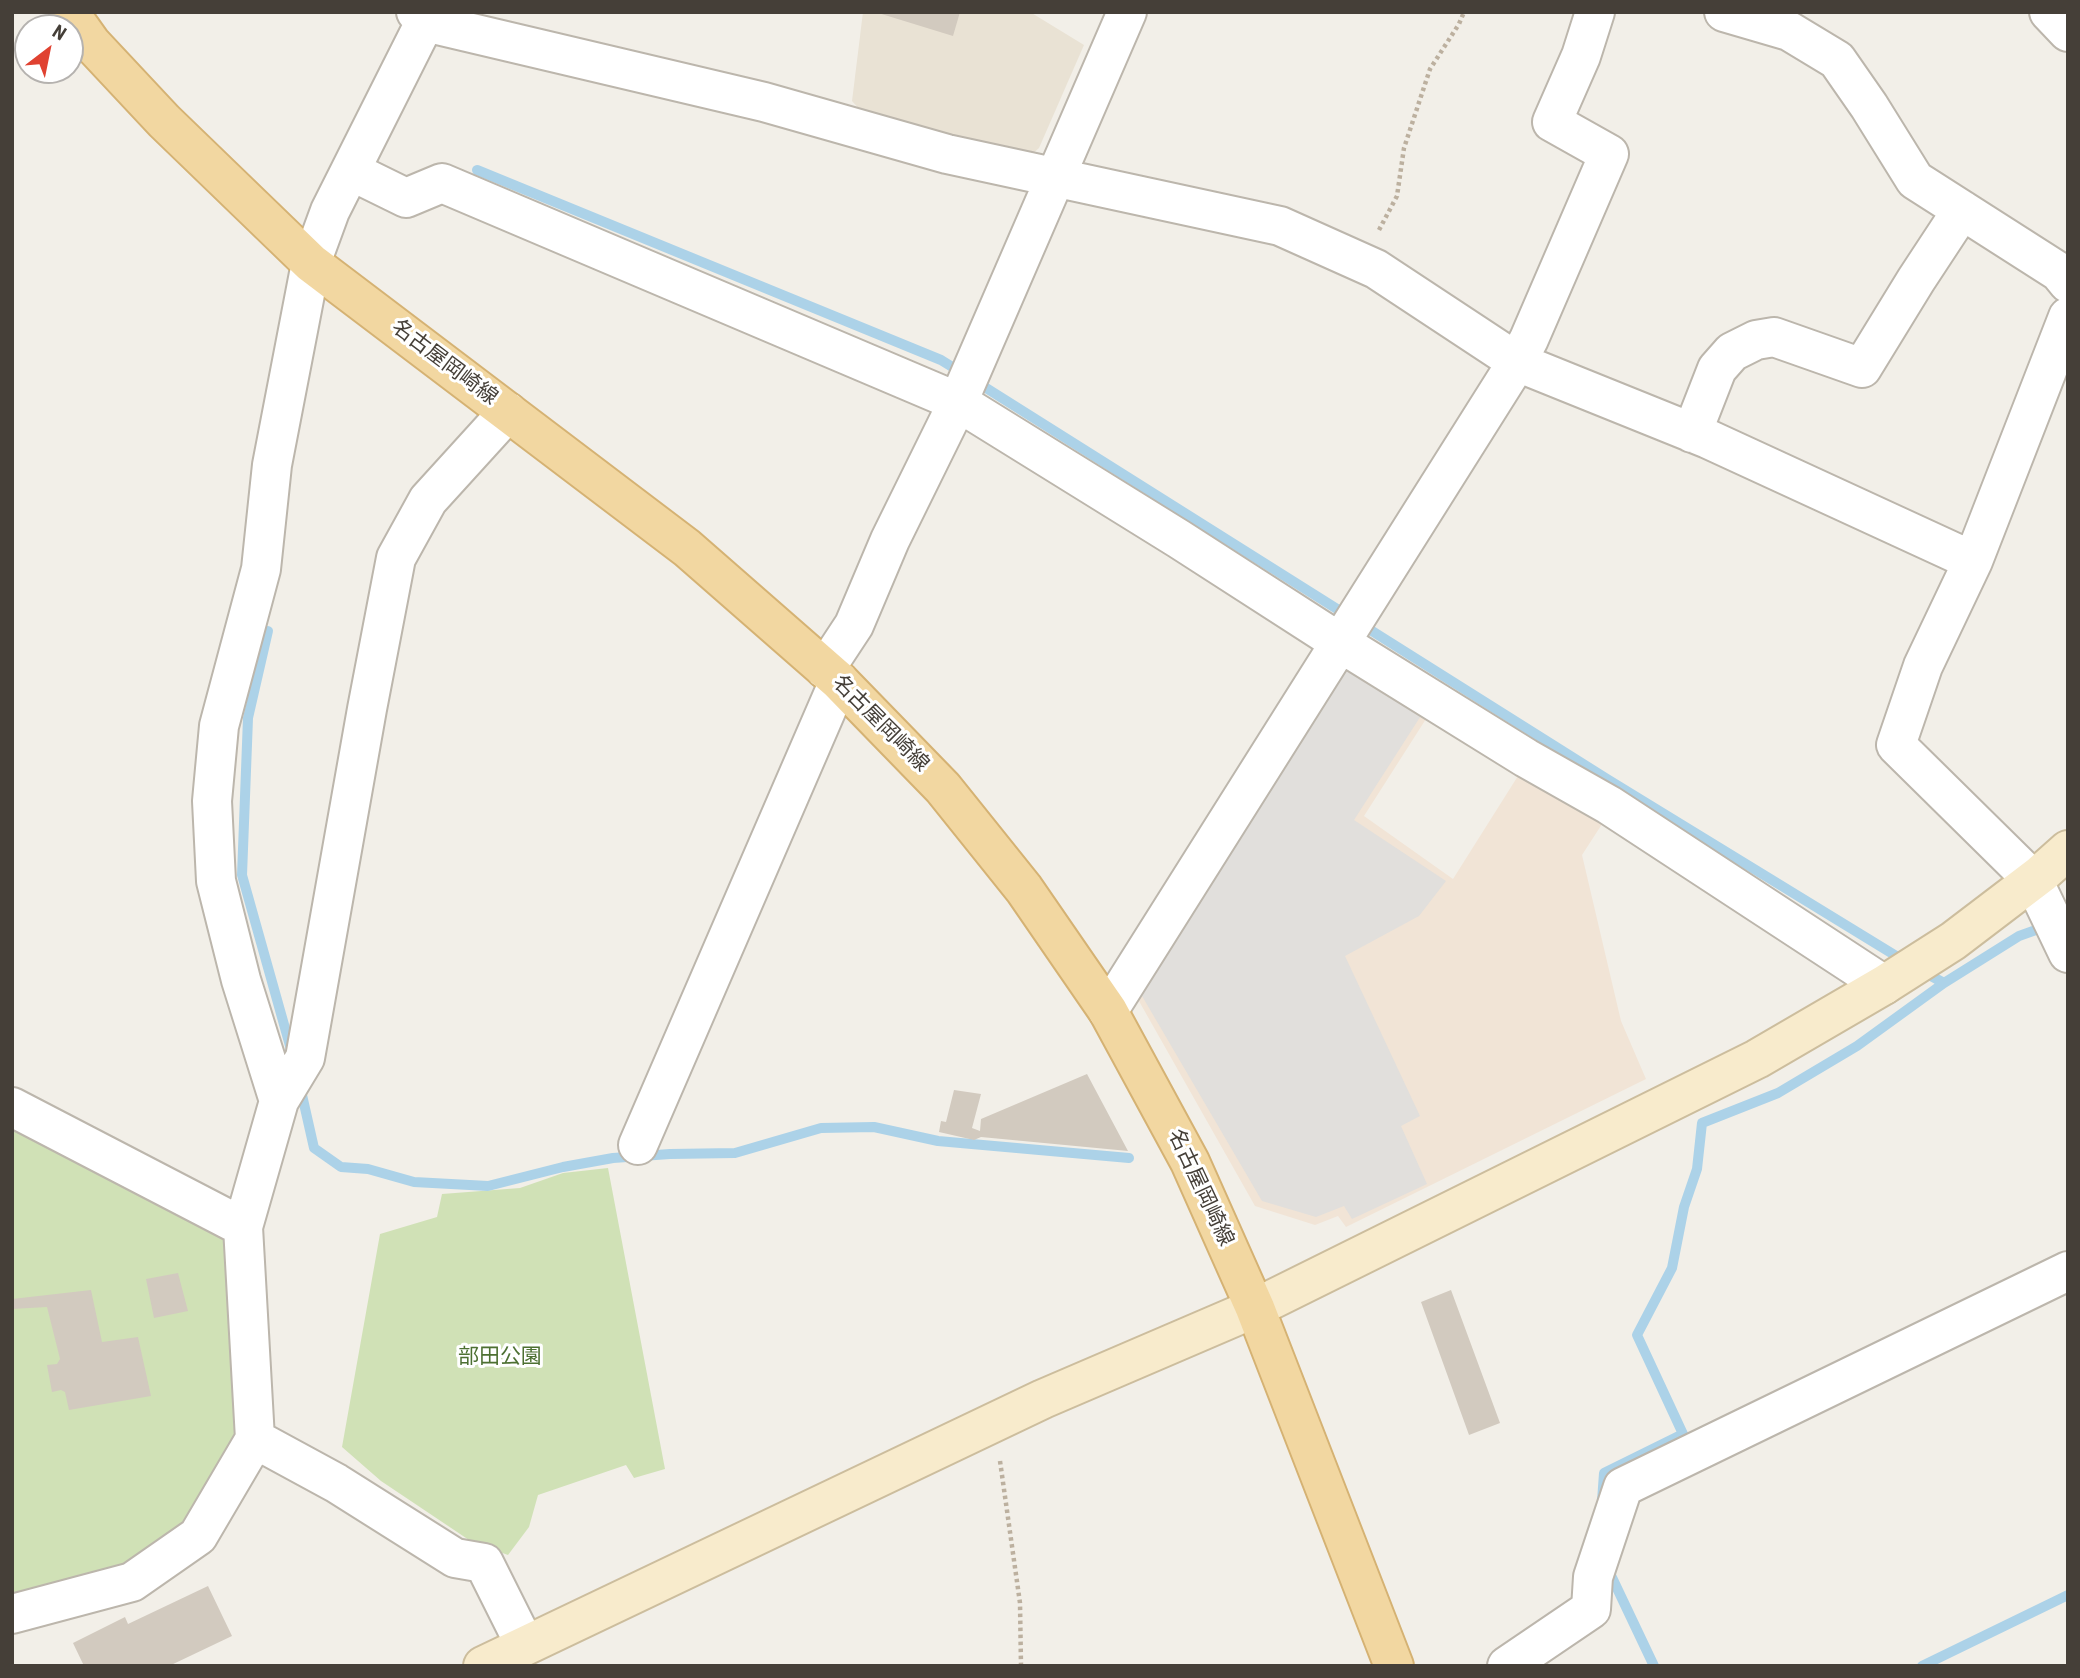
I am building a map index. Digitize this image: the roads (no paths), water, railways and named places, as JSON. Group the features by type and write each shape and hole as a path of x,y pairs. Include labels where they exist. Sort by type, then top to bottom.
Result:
{"main road":[{"name":"名古屋岡崎線","path":"69,12 92,43 164,121 312,262 687,548 832,675 943,788 1024,889 1108,1011 1190,1162 1255,1308 1394,1666"}],"street":[{"path":"638,1145 890,540 958,402 1127,12"},
{"path":"1108,1011 1529,339 1609,154 1552,122 1581,56 1595,12"},
{"path":"1724,12 1789,31 1837,60 1915,180 2059,272 2068,283"},
{"path":"2049,12 2068,32"},
{"path":"279,1101 241,980 216,881 212,801 219,726 261,569 272,465 312,262 330,211 424,16 764,102 947,154 1280,226 1376,270 1517,362 1692,432 1973,561"},
{"path":"351,171 406,198 442,183 958,402 1526,758 1609,805 1884,985"},
{"path":"1692,432 1717,369 1732,352 1756,340 1774,337 1862,368 1962,210"},
{"path":"2068,317 1973,561 1923,666 1896,745 2053,874 2068,953"},
{"path":"12,1614 132,1582 198,1536 255,1439 243,1227 279,1101 305,1058 367,709 397,558 428,500 508,412"},
{"path":"484,1666 525,1644 1044,1399 1255,1308 1757,1059 1884,985 2053,874"},
{"path":"12,1107 243,1227"},
{"path":"1507,1666 1591,1609 1593,1577 1623,1487 2068,1272"},
{"path":"255,1439 336,1483 456,1558 484,1563 525,1644"}],"waterway":[{"path":"477,170 941,360 962,373"},
{"path":"975,381 1607,779 1906,962"},
{"path":"268,631 248,718 242,875 292,1053"},
{"path":"1602,1501 1604,1473 1683,1434 1637,1335 1672,1268 1684,1207 1697,1169 1702,1123 1778,1093 1857,1046 1944,983 2019,936 2047,926"},
{"path":"1920,970 1944,983"},
{"path":"300,1086 314,1148 341,1167 368,1169 414,1182 488,1186 563,1167 613,1158 735,1153 821,1128 874,1127 938,1141 1129,1158"},
{"path":"1607,1567 1654,1666"},
{"path":"1922,1666 2068,1595"}],"park label":[{"name":"部田公園","path":"500,1358"}]}
